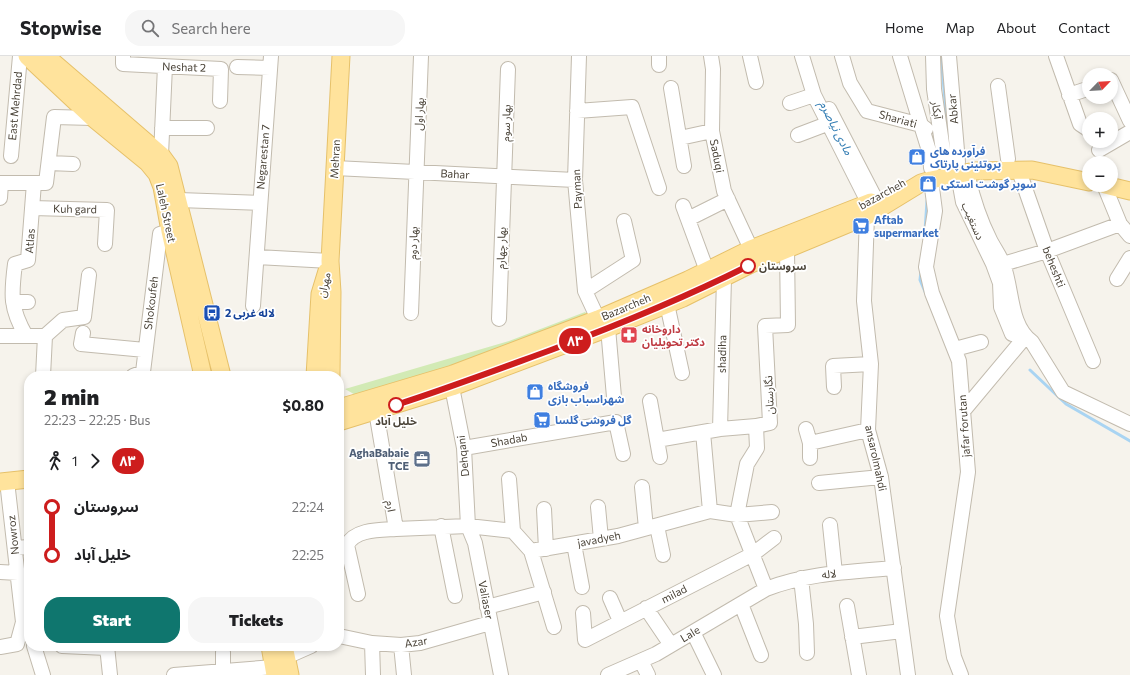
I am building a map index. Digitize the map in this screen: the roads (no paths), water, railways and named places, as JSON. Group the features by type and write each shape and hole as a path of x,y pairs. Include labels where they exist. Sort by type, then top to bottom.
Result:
{"main road":[{"name":"Laleh Street","path":"27,56 93,118 148,163 157,174 162,186 198,371"},
{"name":"Mehran","path":"330,261 341,56"},
{"name":"Laleh Street","path":"52,58 160,155 169,166 179,200 221,371"},
{"name":"bazarcheh","path":"869,209 915,175 945,169 1014,165 1034,160 1082,169"},
{"path":"1014,165 1082,181"},
{"path":"1118,176 1130,179"},
{"path":"1118,188 1130,191"},
{"name":"Bazarcheh","path":"669,297 707,271 751,249 869,209"},
{"name":"Bazarcheh","path":"344,421 452,387 669,297 724,278 869,209"},
{"name":"مهران","path":"315,371 320,294 330,261"},
{"name":"مهران","path":"330,261 332,292 331,371"},
{"name":"Bazarcheh","path":"344,406 453,374 603,324"},
{"path":"198,371 218,357"},
{"path":"344,399 348,401 362,401"},
{"path":"4,481 24,479"},
{"path":"273,651 290,675"}],"street":[{"name":"East Mehrdad","path":"11,156 20,56"},
{"name":"Neshat 2","path":"123,56 123,64 165,66 180,61 221,69 220,101"},
{"name":"بهار اول","path":"416,172 421,56"},
{"name":"Payman","path":"579,56 576,180 585,291 603,324 614,397"},
{"path":"750,56 756,82"},
{"path":"802,56 814,95 827,124 851,166 868,202 869,209"},
{"name":"Shariati","path":"842,56 850,83 867,111 921,125 930,154 945,169"},
{"path":"900,56 921,125 941,141"},
{"name":"آبکار","path":"933,56 934,89 945,169"},
{"name":"Abkar","path":"945,169 949,56"},
{"path":"1056,56 1069,95 1080,124 1082,125"},
{"name":"Saduqi","path":"714,57 712,131 724,191 751,249"},
{"path":"237,68 271,62"},
{"name":"Negarestan 7","path":"252,306 271,62"},
{"path":"160,155 165,66"},
{"name":"بهار سوم","path":"504,177 508,69"},
{"name":"beheshti","path":"998,86 1014,165 1047,251 1093,360"},
{"path":"672,88 684,166"},
{"path":"912,96 934,89"},
{"path":"1069,95 1082,91"},
{"path":"790,103 814,95"},
{"path":"1118,95 1130,121"},
{"path":"577,111 632,107 659,188"},
{"name":"ansarolmahdi","path":"829,109 875,198 869,209 864,300 871,364 868,430 881,476 908,675"},
{"path":"0,198 1,183 46,183 54,117 93,118"},
{"path":"798,135 827,124"},
{"path":"162,128 208,128"},
{"path":"680,138 712,131"},
{"path":"1097,151 1130,132"},
{"path":"49,163 72,164"},
{"name":"Bahar","path":"335,168 576,180"},
{"name":"دستغیب","path":"945,169 968,177 972,198 989,239 1003,264 1019,327 1026,337 1032,342 1063,392 1128,421"},
{"name":"دستغیب","path":"945,169 959,180 963,202 994,264 1000,283 1001,307 1012,334 1026,337"},
{"name":"jafar forutan","path":"945,169 934,211 926,267 932,294 959,361 964,410 968,472 947,616 954,657 962,675"},
{"name":"بهار دوم","path":"410,313 416,172"},
{"name":"بهار چهارم","path":"499,319 504,177"},
{"name":"Atlas","path":"26,336 16,318 12,290 15,264 28,260 34,183"},
{"path":"1107,192 1120,224 1130,236"},
{"path":"707,271 685,213 728,199"},
{"path":"179,200 260,203"},
{"name":"Kuh gard","path":"32,208 107,210 105,244"},
{"path":"585,291 633,260 624,221"},
{"path":"1003,264 1047,251 1120,224"},
{"name":"Shokoufeh","path":"143,371 160,234 170,231"},
{"name":"نگارستان","path":"737,515 746,464 757,448 756,426 770,423 765,326 788,325 787,249"},
{"path":"257,257 330,261"},
{"path":"1117,279 1129,262"},
{"path":"0,336 45,336 63,320 84,317 89,275"},
{"name":"shadiha","path":"720,429 724,278"},
{"path":"669,297 682,373"},
{"path":"14,302 28,302"},
{"path":"83,333 81,344 145,350"},
{"path":"43,371 45,336"},
{"path":"964,410 1026,337"},
{"path":"955,349 982,342"},
{"path":"834,388 833,366 871,364"},
{"name":"Dehqani","path":"452,387 464,448 468,526"},
{"path":"650,401 660,457"},
{"name":"ارم","path":"376,411 396,529"},
{"name":"Shadab","path":"464,448 616,422 623,454"},
{"path":"657,440 720,429 756,426"},
{"path":"806,429 810,443 810,458"},
{"path":"810,443 868,430"},
{"path":"703,432 710,512"},
{"path":"820,483 881,476"},
{"path":"509,479 513,531 531,551 554,627"},
{"name":"Nowroz","path":"4,481 22,548 18,573 24,603"},
{"path":"642,487 652,527 663,555"},
{"path":"598,507 601,539"},
{"path":"544,509 546,548"},
{"name":"javadyeh","path":"531,551 601,539 710,512 737,515 772,512"},
{"path":"737,515 766,589"},
{"path":"441,526 455,596"},
{"path":"344,545 355,536 369,532 396,529 468,526 513,531"},
{"name":"Valiaser","path":"468,526 475,543 501,675"},
{"path":"830,526 835,573"},
{"name":"milad","path":"582,613 585,640 753,554 774,538"},
{"path":"574,544 582,586"},
{"path":"344,549 358,594"},
{"name":"لاله","path":"766,589 801,578 835,573 894,568"},
{"path":"0,572 18,573"},
{"path":"801,578 806,624 807,653"},
{"name":"Lale","path":"610,675 671,645 766,589"},
{"path":"487,608 544,592"},
{"path":"610,598 620,621"},
{"path":"741,604 761,655"},
{"path":"847,606 858,675"},
{"path":"646,608 671,645"},
{"name":"Azar","path":"344,637 372,643 402,645 420,643 490,623"},
{"path":"852,636 902,631"},
{"name":"Nowroz","path":"0,647 17,644 24,632"},
{"path":"693,632 714,675"},
{"path":"372,643 373,675"},
{"path":"402,645 404,675"},
{"path":"35,651 42,675"},
{"path":"107,651 110,675"},
{"path":"174,675 215,673 280,661 301,651"},
{"path":"215,673 223,652"},
{"path":"641,661 648,675"}],"waterway":[{"path":"941,56 949,144"},
{"path":"925,231 927,201"},
{"path":"921,271 920,280 926,294"},
{"path":"1030,370 1066,404 1130,441"}],"place":[{"name":"فرآورده های پروتئینی پارتاک","path":"917,157"},
{"name":"سوپر گوشت استکی","path":"928,184"},
{"name":"Aftab supermarket","path":"861,226"},
{"name":"سروستان","path":"748,266"},
{"name":"لاله غربی 2","path":"212,313"},
{"name":"داروخانه دکتر تحویلیان","path":"629,335"},
{"name":"فروشگاه شهراسباب بازی","path":"535,392"},
{"name":"خلیل آباد","path":"396,405"},
{"name":"گل فروشی گلسا","path":"542,420"},
{"name":"AghaBabaie TCE","path":"422,459"}],"water label":[{"name":"مادی نیاصرم","path":"836,128"}]}
